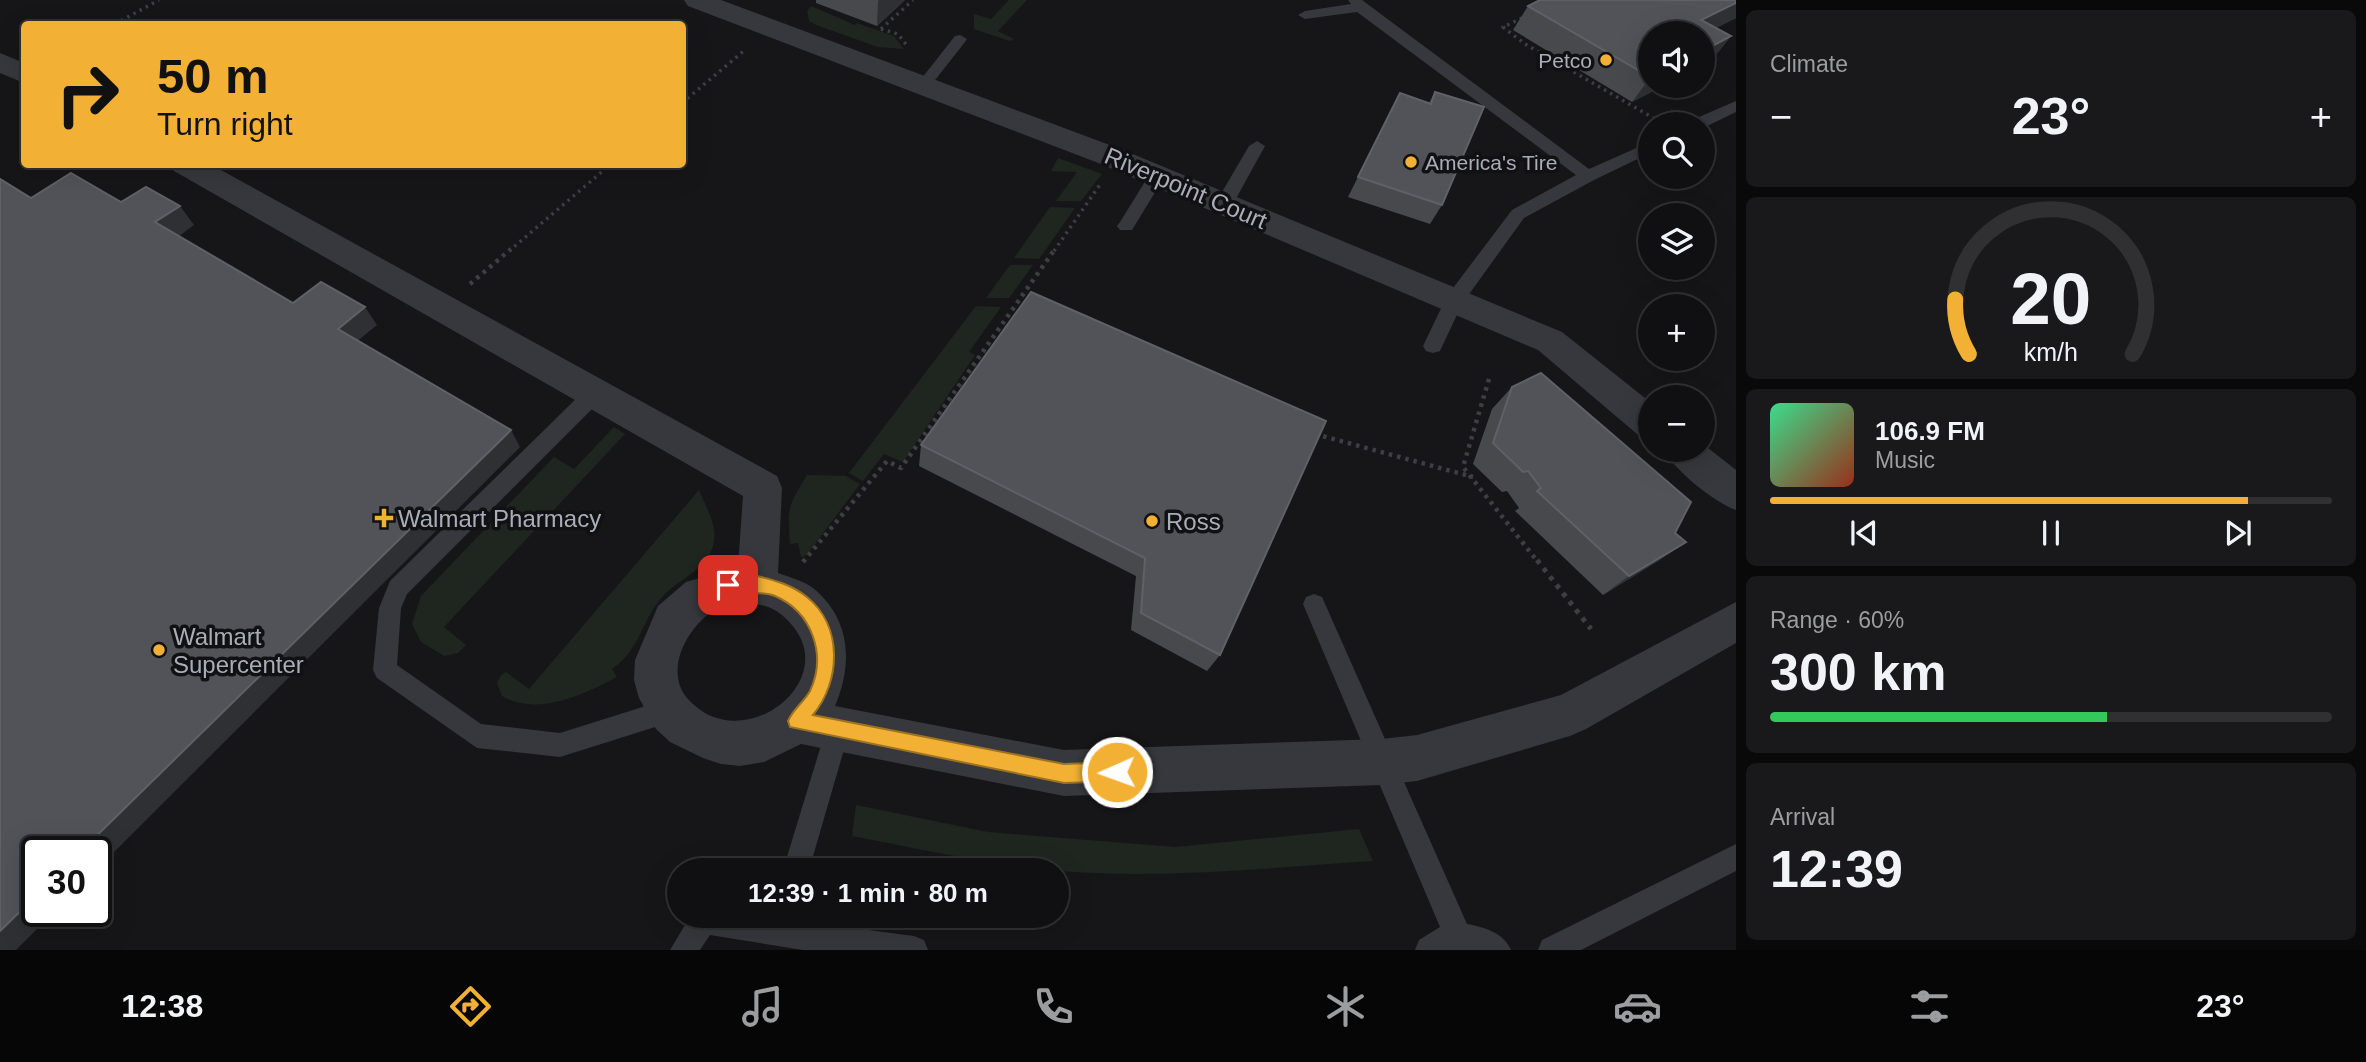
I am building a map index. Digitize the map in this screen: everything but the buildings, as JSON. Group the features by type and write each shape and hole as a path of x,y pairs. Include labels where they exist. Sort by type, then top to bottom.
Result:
{"street":[{"name":"Riverpoint Court","path":"697,0 740,7 923,86 1157,176 1550,341 1638,413"},
{"path":"740,7 765,0"},
{"path":"0,61 21,73"},
{"path":"192,168 763,488 757,584"},
{"path":"1698,462 1736,493"},
{"path":"818,725 816,698 825,671 825,644 819,625 802,604 779,589 757,584 728,585 707,592 683,608 664,635 656,663 657,685 668,711 699,737 729,744 760,741 818,725 1064,774 1382,762 1417,758 1570,715 1736,621"}],"lane":[{"path":"1305,15 1357,3 1588,176"},
{"path":"923,86 960,39"},
{"path":"1715,116 1736,106"},
{"path":"1224,204 1257,146"},
{"path":"1433,346 1454,301 1518,214 1638,152"},
{"path":"1126,226 1157,176"},
{"path":"593,395 398,588 390,608 385,670 477,736 560,745 668,711"},
{"path":"1314,604 1458,936"},
{"path":"798,858 818,725"},
{"path":"1552,950 1736,857"},
{"path":"684,950 699,928"},
{"path":"801,928 914,950"},
{"path":"1429,950 1438,941 1458,936 1486,942 1497,950"}],"path":[{"path":"120,21 159,0"},
{"path":"911,52 898,34 881,29 913,0"},
{"path":"1526,16 1503,27 1655,119 1678,109"},
{"path":"686,100 754,42"},
{"path":"442,308 606,168"},
{"path":"799,561 801,564 887,461 901,468 1105,176"},
{"path":"1014,307 1027,312"},
{"path":"1489,379 1463,467 1591,629"},
{"path":"1306,430 1473,477"}],"shaded area":[{"path":"1009,0 1027,0 998,31 1014,39 1010,41 974,29 974,14 991,19"},
{"path":"811,6 855,25 857,23 894,36 904,49 878,47 816,25 809,21 807,11"},
{"path":"1058,158 1102,174 1081,201 1056,201 1077,172 1051,171"},
{"path":"1050,207 1075,208 1039,259 1014,258"},
{"path":"1010,265 1033,265 1009,298 986,298"},
{"path":"976,306 1001,307 969,352 975,355 903,462 884,454 863,481 849,473"},
{"path":"614,427 625,434 444,627 466,645 458,653 444,656 421,642 412,624 421,596 554,457 574,469"},
{"path":"807,475 846,476 860,484 806,556 801,557 798,543 790,544 789,515 792,501"},
{"path":"699,490 714,528 711,551 701,566 664,595 656,605 629,653 612,669 617,677 576,696 545,704 516,702 502,696 497,683 501,675 506,672 529,689"},
{"path":"856,805 988,832 1175,847 1359,829 1373,861 1163,874 1093,873 1069,871 1069,858 966,858 852,836"}],"place":[{"name":"Petco","path":"1606,60"},
{"name":"America's Tire","path":"1411,162"},
{"name":"Walmart Pharmacy","path":"384,518"},
{"name":"Ross","path":"1152,521"},
{"name":"Walmart Supercenter","path":"159,650"}],"route":[{"path":"728,585 757,584 779,589 802,604 819,625 825,644 825,671 816,698 797,721 1064,774 1117,772"}]}
